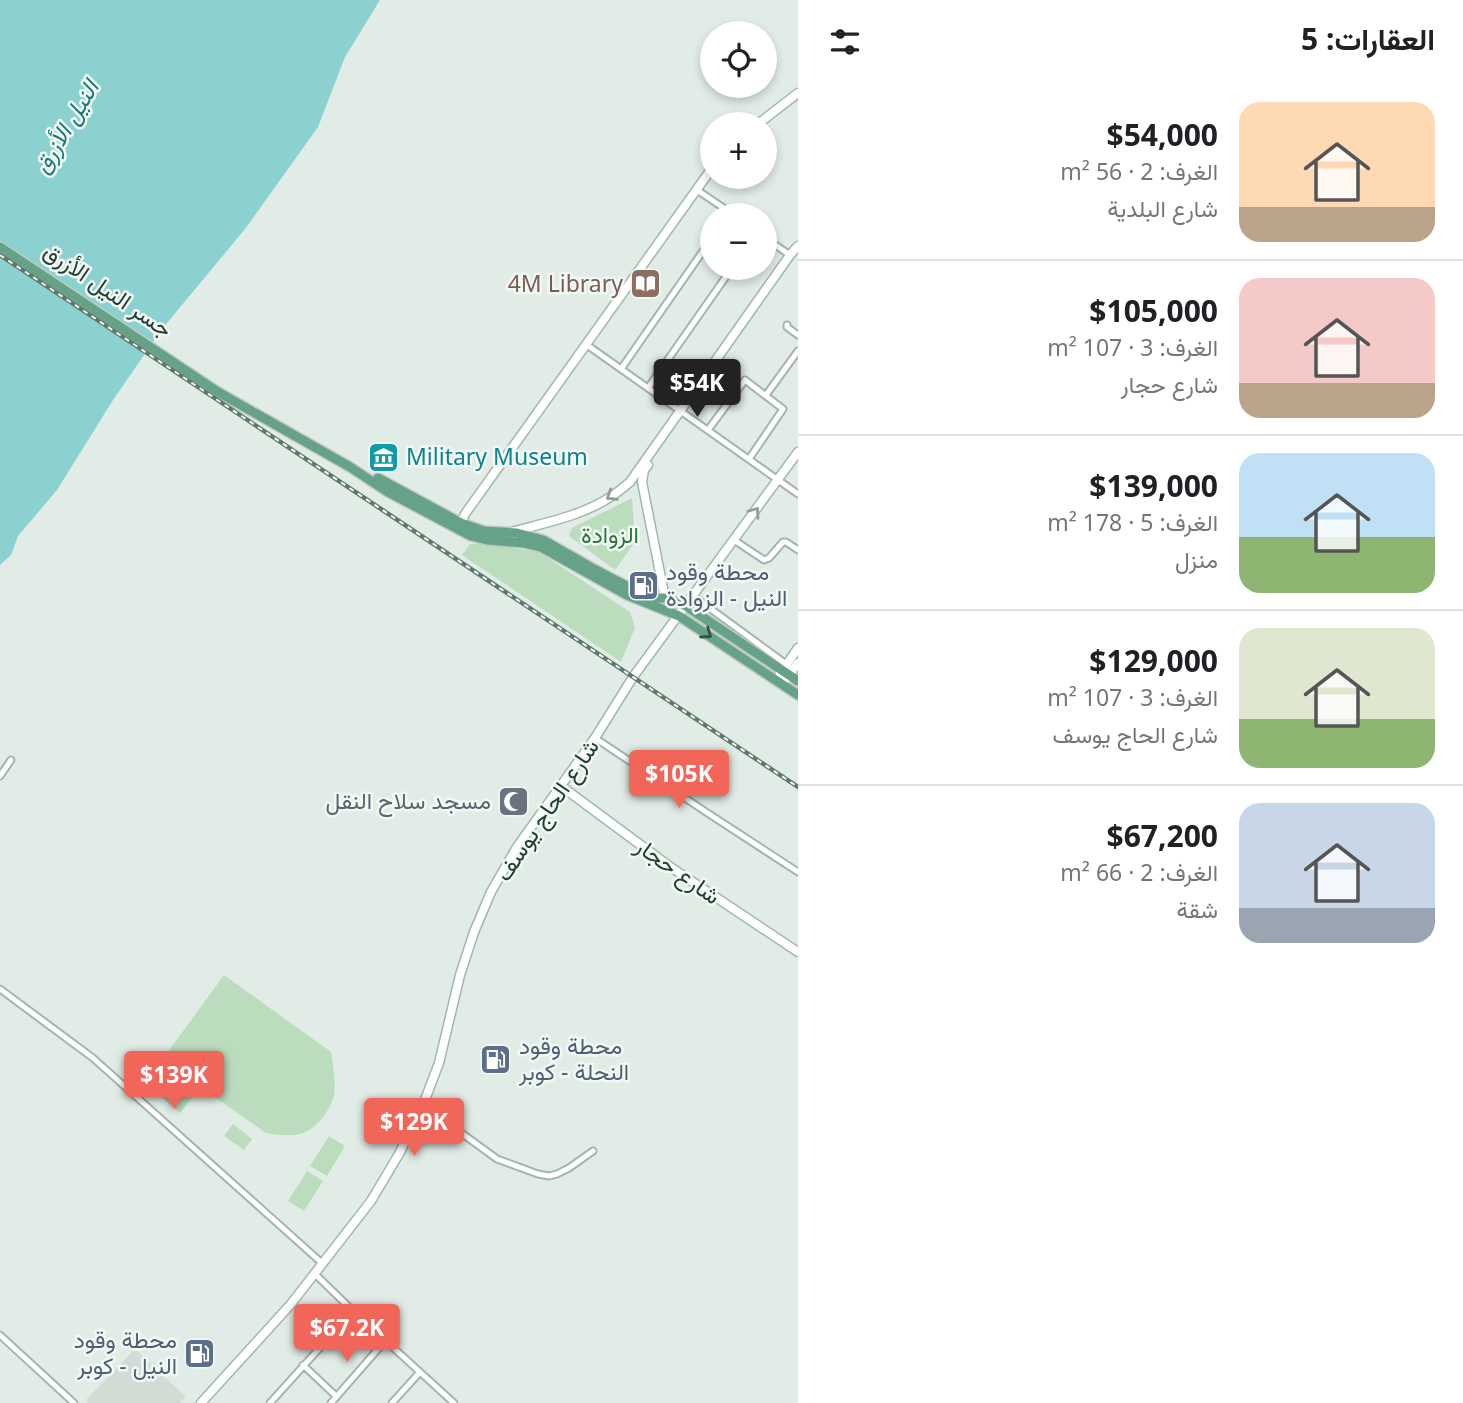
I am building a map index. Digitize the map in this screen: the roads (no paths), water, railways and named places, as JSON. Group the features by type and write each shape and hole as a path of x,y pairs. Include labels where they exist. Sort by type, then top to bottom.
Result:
{"main road":[{"path":"773,112 798,93"},
{"path":"461,523 700,186"},
{"name":"جسر النيل الأزرق","path":"0,241 193,372"},
{"path":"509,533 580,512 612,496 630,482 795,256 798,246"},
{"path":"0,247 193,372 393,488 461,523 484,531 517,533 544,540 642,594 665,598 686,607 786,670 798,681"},
{"path":"193,372 218,392 350,467 388,492 471,536 541,547 627,595 678,616 798,695"},
{"path":"665,598 642,482 644,470 681,412"},
{"name":"شارع الحاج يوسف","path":"201,1403 291,1304 371,1201 424,1105 439,1063 460,975 491,892 517,847 595,738 634,677 798,452"},
{"path":"780,682 798,648"},
{"path":"786,670 798,663"},
{"name":"شارع حجار","path":"561,786 669,866 798,952"}],"street":[{"path":"697,190 715,203"},
{"path":"777,245 795,256"},
{"path":"621,369 700,255"},
{"path":"648,388 724,280"},
{"path":"787,326 798,335"},
{"path":"587,345 798,494"},
{"path":"766,396 798,351"},
{"path":"708,430 744,380 783,409 749,459"},
{"path":"734,540 764,560 783,542 798,551"},
{"path":"693,596 786,670"},
{"path":"595,738 798,872"},
{"path":"0,776 11,760"},
{"path":"0,989 93,1058 323,1264"},
{"path":"424,1105 497,1159 538,1174 557,1174 593,1151"},
{"path":"316,1274 454,1403"},
{"path":"270,1403 353,1311"},
{"path":"0,1335 74,1403"},
{"path":"331,1403 385,1341"},
{"path":"303,1365 335,1396"},
{"path":"392,1403 421,1372"}],"water":[{"name":"النيل الأزرق","path":"0,0 380,0 345,57 318,127 245,229 162,329 113,400 57,490 18,536 11,555 0,565"}],"railway":[{"path":"0,255 798,787"}],"place":[{"name":"4M Library","path":"646,284"},
{"name":"Military Museum","path":"383,457"},
{"name":"محطة وقود النيل - الزوادة","path":"643,585"},
{"name":"مسجد سلاح النقل","path":"514,801"},
{"name":"محطة وقود النحلة - كوبر","path":"496,1059"},
{"name":"محطة وقود النيل - كوبر","path":"200,1353"}],"park label":[{"name":"الزوادة","path":"610,535"}]}
